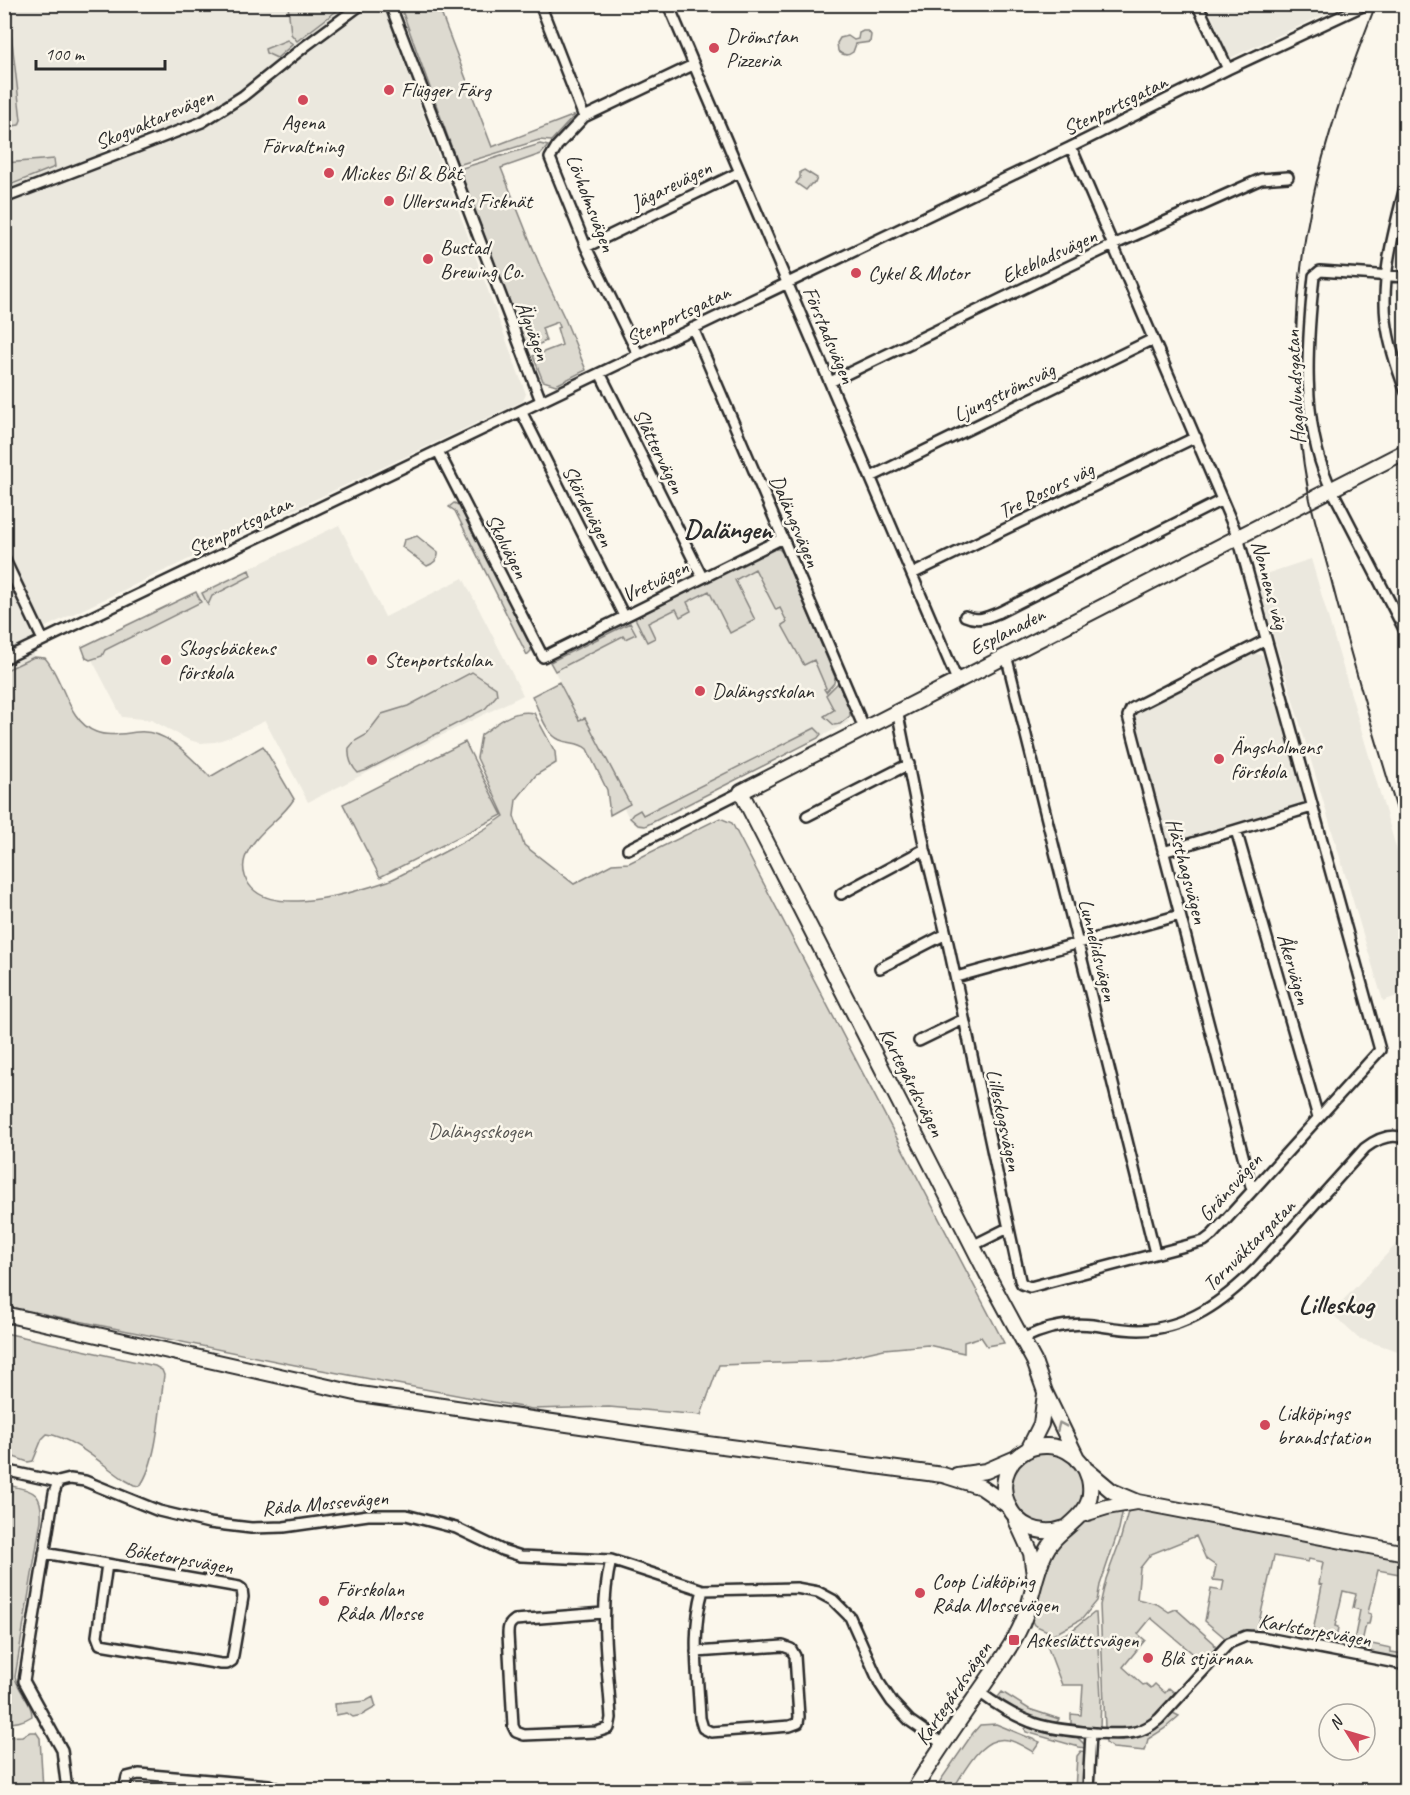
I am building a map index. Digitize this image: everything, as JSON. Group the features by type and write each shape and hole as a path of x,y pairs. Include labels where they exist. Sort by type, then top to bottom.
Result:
{"street":[{"name":"Skogvaktarevägen","path":"4,198 202,122 243,96 362,4"},
{"name":"Älgvägen","path":"390,4 541,401"},
{"path":"540,4 584,117"},
{"name":"Förstadsvägen","path":"668,4 957,680"},
{"path":"1197,4 1228,69"},
{"name":"Stenportsgatan","path":"4,659 1367,4"},
{"name":"Lövholmsvägen","path":"638,354 586,246 550,158 557,146 584,117 693,65"},
{"name":"Nonnens väg","path":"1071,147 1238,537 1380,1051"},
{"name":"Jägarevägen","path":"586,246 740,172"},
{"name":"Ekebladsvägen","path":"830,382 1113,245 1261,179 1288,177"},
{"path":"1406,183 1387,275 1386,303 1388,333 1406,392"},
{"name":"Hagalundsgatan","path":"1387,275 1320,271 1314,276 1309,338 1310,390 1315,446 1322,470 1406,633"},
{"path":"1387,275 1406,277"},
{"name":"Dalängsvägen","path":"693,328 864,728"},
{"name":"Ljungströmsväg","path":"871,477 1154,339"},
{"name":"Slåttervägen","path":"600,373 702,578"},
{"name":"Skördevägen","path":"521,411 624,616"},
{"name":"Tre Rosors väg","path":"912,574 1196,437"},
{"name":"Skolvägen","path":"438,451 543,657"},
{"name":"Esplanaden","path":"628,849 1406,451"},
{"path":"965,616 973,620 982,619 1000,612 1222,500"},
{"name":"Vretvägen","path":"543,657 783,538"},
{"path":"4,558 43,640"},
{"name":"Hästhagsvägen","path":"1252,1190 1129,721 1129,713 1138,705 1266,640"},
{"name":"Lunnelidsvägen","path":"1006,655 1155,1253"},
{"name":"Lilleskogsvägen","path":"897,711 1020,1280 1022,1284 1030,1287"},
{"path":"807,816 909,764"},
{"name":"Kartegårdsvägen","path":"741,792 972,1246 1034,1361 1045,1392 1081,1464"},
{"path":"1163,852 1312,807"},
{"name":"Åkervägen","path":"1236,830 1318,1118"},
{"path":"841,894 925,849"},
{"path":"956,977 1180,915"},
{"path":"880,968 946,934"},
{"path":"919,1041 964,1019"},
{"name":"Gränsvägen","path":"1030,1287 1208,1239 1380,1051"},
{"name":"Tornväktargatan","path":"1022,1339 1034,1333 1068,1325 1152,1329 1177,1323 1207,1311 1239,1286 1257,1268 1365,1148 1385,1137 1406,1139"},
{"path":"972,1246 1008,1228"},
{"path":"4,1314 360,1394 943,1475 981,1486 1010,1510 1023,1525 1036,1530 1051,1532 1065,1528 1081,1515 1088,1503 1090,1488 1081,1464"},
{"name":"Kartegårdsvägen","path":"1025,1452 1041,1424 1045,1392"},
{"path":"943,1475 986,1471 1025,1452 1044,1446 1059,1448 1112,1491 1138,1502 1406,1553"},
{"path":"1010,1510 1004,1487 1007,1474 1013,1463 1025,1452"},
{"path":"4,1470 58,1482 54,1493 24,1681 62,1750 67,1791"},
{"name":"Råda Mossevägen","path":"58,1482 70,1479 85,1481 159,1511 226,1525 251,1528 284,1527 349,1516 393,1514 446,1525 521,1556 611,1560 702,1590 796,1588 818,1592 833,1600 845,1611 854,1625 886,1694 910,1721 943,1744"},
{"path":"1081,1515 1107,1507 1138,1502"},
{"name":"Kartegårdsvägen","path":"1010,1510 1031,1552 1035,1583"},
{"name":"Kartegårdsvägen","path":"914,1791 1019,1631 1029,1607 1046,1549 1065,1528"},
{"name":"Böketorpsvägen","path":"44,1553 233,1585 242,1589 243,1597 232,1661 221,1664 100,1644 97,1636 107,1564"},
{"path":"603,1612 515,1620 508,1626 513,1726 516,1732 524,1734 597,1732 609,1728 611,1718 603,1612 605,1587 611,1560"},
{"path":"696,1652 783,1646 791,1649 795,1656 798,1723 790,1726 706,1731 700,1718 696,1652 696,1626 702,1590"},
{"name":"Karlstorpsvägen","path":"979,1692 1015,1715 1046,1727 1091,1733 1134,1733 1153,1724 1224,1647 1240,1637 1262,1637 1406,1665"},
{"path":"1088,1791 1091,1733"},
{"path":"124,1791 127,1777 139,1774 269,1785 280,1791"}],"shaded area":[{"path":"4,5 383,5 526,394 523,401 35,632 34,657 5,671"},
{"path":"1207,5 1345,5 1230,58"},
{"name":"Stenportskolan","path":"339,525 385,617 463,578 523,695 308,802 265,721 230,737 215,742 200,743 189,740 151,720 122,717 86,648"},
{"name":"Dalängsskolan","path":"771,549 849,722 647,827 638,827 630,820 549,660"},
{"path":"1311,559 1405,878 1405,993 1383,1001 1256,577"},
{"name":"Ängsholmens förskola","path":"1254,653 1264,656 1305,800 1300,806 1173,843 1166,838 1134,719 1138,712"},
{"path":"1405,1235 1406,1351 1401,1352 1358,1338 1331,1313"}],"green space":[{"path":"288,5 337,5 339,9 297,41 291,34"},
{"path":"400,5 438,5 492,147 575,115 551,141 539,140 458,165"},
{"path":"9,15 21,120 19,125 5,127 4,17"},
{"path":"868,31 871,35 870,42 856,44 853,52 849,54 844,55 838,51 837,43 840,38 848,36 854,40 858,39 859,33"},
{"path":"287,40 293,44 277,58 266,53 265,49"},
{"path":"540,144 548,146 541,154 501,168 542,271 586,370 556,385 543,381 533,356 562,345 557,328 560,327 558,322 542,328 546,341 531,348 528,342 525,343 459,169"},
{"path":"54,159 55,167 5,187 5,163"},
{"path":"804,170 817,178 815,183 806,190 796,183 800,178 800,172"},
{"path":"454,503 461,506 531,646 531,651 527,655 455,511 449,507"},
{"path":"417,536 438,553 435,561 427,566 402,547 404,540"},
{"path":"773,549 779,549 783,553 835,677 834,683 826,692 814,660 804,665 782,625 787,622 780,608 776,610 755,569 735,580 755,620 730,633 709,591 687,602 691,611 680,617 676,609 648,623 655,638 647,642 635,618"},
{"path":"249,570 251,576 212,596 208,605 202,593"},
{"path":"196,592 201,602 105,650 102,656 90,660 86,658 82,647"},
{"path":"630,623 636,634 625,639 623,636 555,671 550,662"},
{"name":"Dalängsskogen","path":"34,657 45,658 72,709 86,727 106,734 149,732 159,735 178,746 210,777 263,746 294,799 254,841 245,858 244,872 247,881 255,891 267,898 283,901 320,899 388,881 485,829 504,816 477,758 481,735 499,722 519,713 534,713 555,752 556,763 536,775 516,800 514,816 524,845 574,884 612,864 629,863 720,818 732,823 1004,1343 987,1346 981,1337 964,1342 964,1353 928,1345 884,1349 831,1361 719,1365 701,1415 609,1407 532,1409 295,1365 5,1306 4,671"},
{"path":"472,672 496,688 497,695 485,709 358,773 352,765 349,748 355,741 366,735 382,714 408,706"},
{"path":"559,682 579,720 585,718 630,804 610,815 607,790 587,749 555,737 546,727 532,696"},
{"path":"838,683 850,709 850,716 840,724 834,725 824,716 834,710 826,695"},
{"path":"815,728 821,734 818,738 645,826 638,825 630,818 640,810 643,815"},
{"path":"465,742 502,815 380,877 343,804"},
{"path":"5,1333 155,1366 162,1370 164,1375 154,1448 151,1462 140,1486 125,1480 78,1446 57,1436 47,1434 42,1439 33,1461 28,1462 5,1454"},
{"path":"1056,1451 1075,1462 1084,1481 1083,1502 1071,1519 1051,1527 1024,1520 1009,1497 1013,1469 1035,1452"},
{"path":"5,1484 34,1493 40,1502 41,1520 15,1677 30,1706 32,1716 19,1722 4,1723"},
{"path":"1129,1508 1405,1559 1405,1575 1378,1570 1368,1613 1371,1614 1369,1624 1366,1624 1362,1642 1391,1648 1391,1652 1404,1654 1404,1661 1352,1651 1360,1610 1353,1608 1356,1594 1343,1591 1335,1626 1338,1627 1337,1634 1329,1633 1326,1645 1311,1642 1322,1585 1319,1584 1323,1562 1309,1559 1308,1562 1274,1556 1257,1631 1245,1631 1225,1638 1205,1621 1211,1589 1222,1591 1224,1581 1213,1580 1216,1566 1206,1559 1196,1536 1151,1554 1140,1568 1137,1599 1157,1604 1169,1612 1176,1609 1214,1643 1216,1650 1204,1663 1151,1618 1138,1634 1145,1640 1123,1667 1143,1685 1146,1684 1151,1688 1155,1684 1165,1693 1169,1688 1176,1694 1153,1717 1137,1726 1118,1729 1105,1728 1100,1605"},
{"path":"1123,1509 1097,1601 1082,1619 1046,1639 1050,1632 1034,1625 1031,1619 1050,1551 1081,1523 1094,1516"},
{"path":"1096,1613 1101,1698 1100,1728 1071,1726 1071,1714 1081,1715 1083,1685 1062,1685 1046,1643 1071,1631"},
{"path":"1002,1692 1029,1709 1059,1719 1056,1724 1026,1714 998,1697"},
{"path":"373,1697 376,1707 362,1715 353,1717 347,1713 336,1715 335,1704 366,1701"},
{"path":"1173,1713 1179,1716 1148,1739 1145,1751 1113,1748 1106,1743 1106,1740 1126,1738 1150,1731"},
{"path":"996,1724 1040,1742 1033,1752 1011,1741 998,1740 990,1743 974,1756 952,1790 934,1790 980,1725"},
{"path":"1027,1727 1047,1733 1076,1736 1086,1746 1085,1748 1079,1747 1026,1732"},
{"path":"36,1732 40,1738 43,1790 5,1790 5,1737 22,1736"},
{"path":"1081,1751 1086,1752 1085,1775 1082,1785 1075,1790 1077,1756"},
{"path":"751,1781 751,1790 715,1790 714,1783"}],"railway":[{"path":"1376,4 1331,130 1311,207 1304,243 1297,316 1297,391 1299,428 1312,510 1406,840"}],"place":[{"name":"Drömstan Pizzeria","path":"714,48"},
{"name":"Flügger Färg","path":"389,90"},
{"name":"Agena Förvaltning","path":"303,100"},
{"name":"Mickes Bil & Båt","path":"329,173"},
{"name":"Ullersunds Fisknät","path":"389,201"},
{"name":"Bustad Brewing Co.","path":"428,259"},
{"name":"Cykel & Motor","path":"856,273"},
{"name":"Skogsbäckens förskola","path":"166,660"},
{"name":"Stenportskolan","path":"372,660"},
{"name":"Dalängsskolan","path":"700,691"},
{"name":"Ängsholmens förskola","path":"1219,759"},
{"name":"Lidköpings brandstation","path":"1265,1425"},
{"name":"Coop Lidköping Råda Mossevägen","path":"920,1593"},
{"name":"Förskolan Råda Mosse","path":"324,1601"},
{"name":"Askeslättsvägen","path":"1014,1640"},
{"name":"Blå stjärnan","path":"1148,1658"}],"district":[{"name":"Dalängen","path":"728,529"},
{"name":"Lilleskog","path":"1336,1304"}]}
